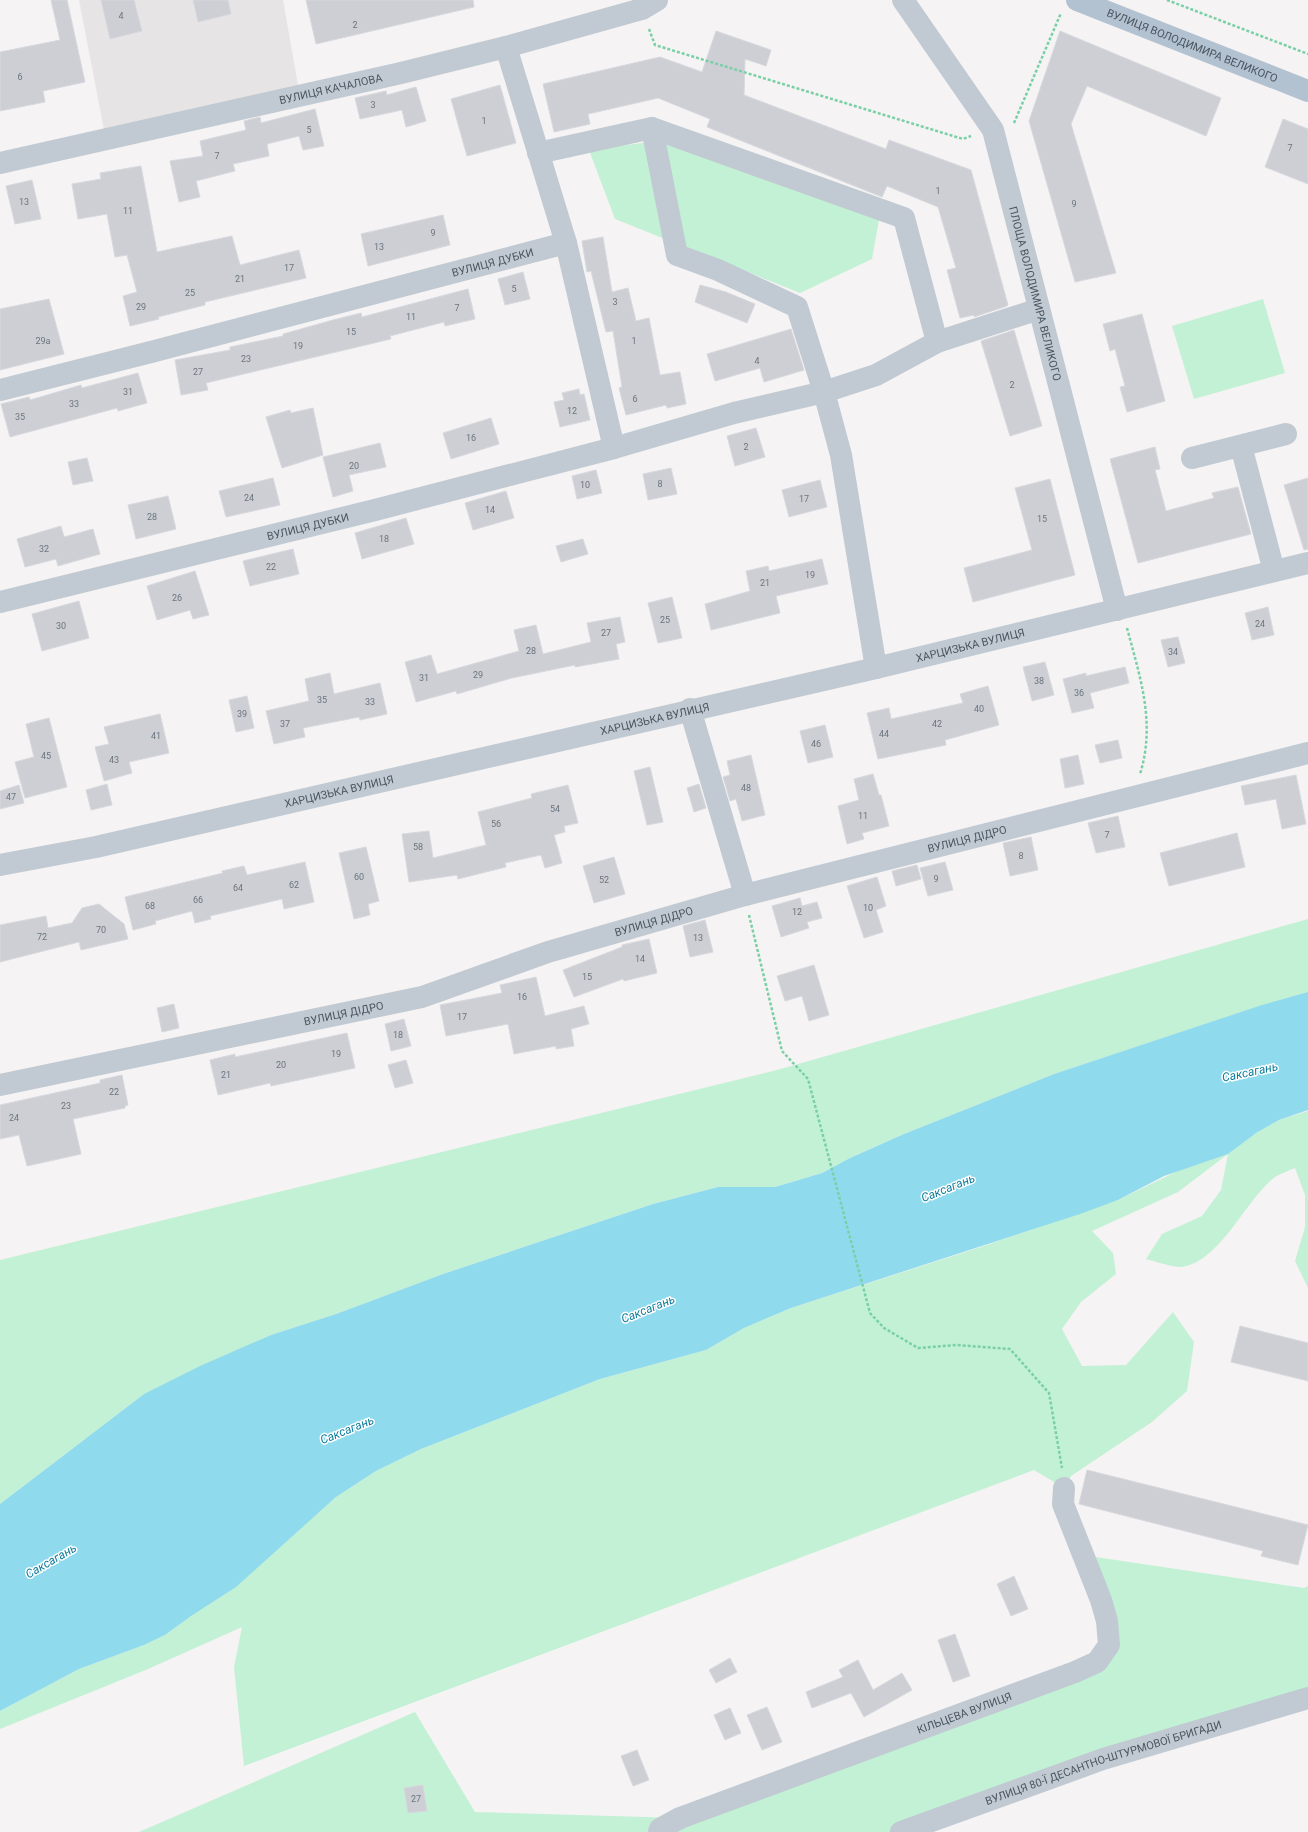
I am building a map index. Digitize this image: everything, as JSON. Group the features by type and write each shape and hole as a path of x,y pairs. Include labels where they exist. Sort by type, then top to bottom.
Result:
{"main road":[{"name":"ВУЛИЦЯ ВОЛОДИМИРА ВЕЛИКОГО","path":"1070,4 1308,91"}],"street":[{"name":"ПЛОЩА ВОЛОДИМИРА ВЕЛИКОГО","path":"903,0 992,130 1117,610"},
{"name":"ВУЛИЦЯ КАЧАЛОВА","path":"0,163 401,73 506,47 650,5"},
{"path":"506,47 566,243 614,448"},
{"path":"538,153 652,128 904,218 937,342"},
{"path":"652,128 677,255 718,270 797,307 824,392 841,455 876,668"},
{"name":"ВУЛИЦЯ ДУБКИ","path":"0,390 159,350 566,243"},
{"name":"ВУЛИЦЯ ДУБКИ","path":"0,602 375,510 614,448 734,414 824,392 876,375 937,342 1039,309"},
{"path":"1192,458 1286,434"},
{"path":"1241,446 1274,571"},
{"name":"ХАРЦИЗЬКА ВУЛИЦЯ","path":"0,865 96,847 690,709 876,668 1308,563"},
{"path":"690,709 744,895"},
{"name":"ВУЛИЦЯ ДІДРО","path":"0,1084 422,997 548,952 744,895 1308,752"},
{"name":"КІЛЬЦЕВА ВУЛИЦЯ","path":"659,1832 660,1829 680,1818 1067,1675 1096,1662 1110,1645 1107,1621 1101,1600 1063,1504 1064,1488"},
{"name":"ВУЛИЦЯ 80-Ї ДЕСАНТНО-ШТУРМОВОЇ БРИГАДИ","path":"901,1832 1103,1759 1308,1698"}],"path":[{"path":"1167,0 1308,54"},
{"path":"650,5 656,45 963,139 1013,124 1070,4"},
{"path":"1117,610 1126,627 1143,689 1148,722 1144,761 1132,797"},
{"path":"744,895 782,1051 808,1079 870,1313 884,1328 918,1348 957,1345 1010,1350 1049,1393 1064,1488"}],"shaded area":[{"path":"79,0 283,0 300,96 106,140"}],"green space":[{"path":"657,141 879,220 872,259 800,293 615,219 589,150"},
{"path":"1263,299 1285,373 1194,399 1172,326"},
{"path":"1308,919 1308,992 1248,1010 1054,1074 904,1134 850,1158 822,1173 775,1187 718,1187 653,1204 443,1274 336,1314 271,1335 144,1394 0,1504 0,1260 777,1070"},
{"path":"1308,1111 1308,1288 1295,1261 1305,1227 1305,1195 1295,1168 1275,1177 1264,1187 1221,1242 1209,1253 1196,1262 1182,1267 1146,1259 1162,1234 1202,1216 1221,1190 1228,1154 1178,1192 1092,1231 1113,1253 1116,1274 1081,1302 1062,1329 1082,1366 1126,1365 1173,1312 1194,1342 1187,1391 1152,1422 1071,1476 1064,1488 1034,1470 244,1766 234,1667 242,1627 148,1669 0,1729 0,1711 79,1669 144,1645 165,1635 266,1559 336,1497 376,1471 421,1449 600,1379 706,1350 744,1328 791,1308 981,1247 1118,1200 1256,1133 1279,1120"},
{"path":"1082,1555 1304,1588 1308,1586 1308,1698 901,1832 139,1832 415,1712 475,1812 680,1818 1075,1672 1109,1645"}],"water":[{"name":"Саксагань","path":"1308,992 1308,1110 1279,1120 1256,1133 1228,1154 1164,1176 1118,1200 1080,1214 791,1308 744,1328 706,1350 600,1379 421,1449 376,1471 336,1497 236,1587 165,1635 144,1645 79,1669 0,1711 0,1504 144,1394 200,1366 271,1335 336,1314 443,1274 653,1204 718,1187 775,1187 822,1173 850,1158 904,1134 1054,1074 1262,1005"}],"building":[{"path":"51,0 67,0 85,82 43,91 45,102 0,111 0,52 60,40"},
{"path":"101,0 134,0 142,31 110,39"},
{"path":"193,0 228,0 231,14 198,22"},
{"path":"306,0 473,0 474,7 316,44"},
{"path":"716,31 771,50 766,66 745,59 744,95 886,149 889,140 971,170 1008,305 974,317 974,315 960,318 947,270 956,268 938,207 887,186 882,197 707,127 710,119 658,98 588,114 590,124 554,132 543,84 660,57 702,72"},
{"path":"1060,31 1221,98 1206,136 1087,86 1071,124 1116,273 1075,282 1029,121"},
{"path":"500,85 516,143 467,156 451,99"},
{"path":"416,87 426,121 406,127 402,110 360,119 355,98 386,91 387,95"},
{"path":"315,109 324,146 303,150 299,136 267,144 269,156 233,164 235,171 196,181 200,197 179,202 170,161 203,156 200,141 246,130 244,121 260,117 261,123"},
{"path":"1283,119 1308,129 1308,184 1265,167"},
{"path":"141,166 157,252 232,236 240,265 299,250 306,278 205,302 205,305 130,326 123,296 137,292 127,255 115,257 107,214 78,219 72,184 101,179 100,173"},
{"path":"32,180 41,219 15,224 6,186"},
{"path":"443,215 450,245 368,266 361,234"},
{"path":"603,237 612,292 628,288 636,321 649,318 660,375 680,372 686,404 667,408 666,405 626,415 619,388 622,387 613,331 606,332 591,271 587,272 582,241"},
{"path":"523,272 530,299 505,305 498,279"},
{"path":"700,285 726,292 755,304 747,323 695,302"},
{"path":"468,289 475,319 445,326 444,322 390,336 391,339 206,383 208,390 181,395 175,360 230,350 230,347 283,336 283,334 333,320 361,313 362,317"},
{"path":"49,299 64,354 0,370 0,309"},
{"path":"1142,314 1165,401 1127,412 1120,387 1125,386 1115,349 1110,351 1103,324"},
{"path":"791,329 804,370 764,382 760,368 715,381 707,354"},
{"path":"1014,330 1042,426 1010,436 981,341"},
{"path":"138,373 147,403 118,411 117,408 10,437 1,404 29,397 30,400 81,385 82,388"},
{"path":"579,389 580,395 584,394 590,420 560,427 554,402 564,400 562,393"},
{"path":"313,408 323,455 282,468 266,417 290,410 291,413"},
{"path":"491,418 499,444 451,459 443,433"},
{"path":"756,428 765,457 735,466 727,436"},
{"path":"380,443 386,467 349,475 353,491 333,497 323,457"},
{"path":"1155,447 1160,469 1155,470 1166,511 1214,498 1212,493 1238,487 1251,534 1138,563 1110,459"},
{"path":"87,458 93,481 73,485 68,462"},
{"path":"671,468 677,494 648,500 643,474"},
{"path":"596,470 602,493 577,499 572,476"},
{"path":"273,478 280,505 226,517 219,491"},
{"path":"1308,478 1308,549 1304,550 1284,485"},
{"path":"1050,479 1075,575 973,602 964,568 1032,550 1015,488"},
{"path":"820,480 827,507 789,517 782,490"},
{"path":"506,491 514,518 473,530 465,503"},
{"path":"168,496 176,529 136,539 128,505"},
{"path":"406,518 414,544 362,559 355,533"},
{"path":"61,526 64,537 93,529 100,554 58,566 56,559 25,567 17,539"},
{"path":"583,539 588,554 561,562 556,546"},
{"path":"293,549 299,574 250,586 243,561"},
{"path":"822,559 828,584 776,596 780,613 711,630 705,604 750,591 746,571 768,566 769,571"},
{"path":"195,571 209,615 193,619 190,610 157,620 147,586"},
{"path":"672,597 682,638 658,643 648,603"},
{"path":"79,601 89,638 42,651 32,614"},
{"path":"1268,607 1274,635 1252,640 1245,613"},
{"path":"620,617 625,642 616,644 619,659 575,667 575,665 512,678 457,694 456,691 416,702 405,662 431,655 437,674 519,651 514,630 536,625 543,654 591,642 587,623"},
{"path":"1178,637 1185,663 1168,667 1161,640"},
{"path":"1045,662 1054,695 1032,701 1023,667"},
{"path":"1125,667 1129,683 1090,693 1094,708 1072,713 1063,679 1086,673 1086,676"},
{"path":"330,673 334,694 380,683 387,714 360,720 359,717 303,728 305,737 274,744 266,711 309,701 305,679"},
{"path":"988,686 999,725 945,740 946,745 878,759 867,713 889,708 891,719 963,703 960,694"},
{"path":"247,696 254,728 236,732 229,700"},
{"path":"160,714 169,753 129,762 132,773 104,781 95,747 109,744 104,727"},
{"path":"49,718 67,787 25,798 15,762 34,757 26,724"},
{"path":"825,725 833,757 808,763 800,731"},
{"path":"1118,740 1122,758 1100,763 1095,745"},
{"path":"751,755 765,815 742,821 736,799 730,801 723,777 730,775 727,761"},
{"path":"1078,755 1084,784 1065,788 1060,759"},
{"path":"650,767 663,822 647,825 634,771"},
{"path":"873,774 879,795 881,795 889,826 862,833 864,839 847,844 838,806 859,800 854,779"},
{"path":"1296,775 1306,824 1282,829 1276,799 1245,805 1241,786"},
{"path":"107,784 112,805 91,810 86,790"},
{"path":"699,784 706,808 694,812 687,788"},
{"path":"19,785 24,803 0,809 0,791"},
{"path":"568,785 578,823 564,826 565,832 554,835 562,863 545,868 541,855 505,863 506,867 458,879 457,875 409,882 402,834 429,831 433,858 486,845 478,812 532,798 531,794"},
{"path":"1118,816 1125,847 1096,853 1088,823"},
{"path":"1237,833 1245,867 1169,886 1160,853"},
{"path":"1031,837 1038,870 1010,876 1003,843"},
{"path":"366,847 379,901 368,904 370,915 354,919 339,853"},
{"path":"614,857 625,894 594,903 583,866"},
{"path":"305,862 314,902 284,909 282,899 210,916 211,919 195,923 192,911 155,921 156,924 133,930 125,897 223,873 222,871 244,866 247,875"},
{"path":"945,862 953,890 928,896 920,868"},
{"path":"917,865 921,879 896,886 892,871"},
{"path":"877,877 886,906 876,910 883,932 864,938 847,886"},
{"path":"800,898 802,906 817,902 822,918 807,922 809,928 781,937 772,906"},
{"path":"99,904 124,924 128,939 81,950 79,942 0,962 0,925 46,916 48,928 72,923 82,908"},
{"path":"705,920 713,952 690,957 683,926"},
{"path":"649,939 657,973 624,981 623,979 574,997 563,970 622,947 622,945"},
{"path":"814,965 829,1015 809,1021 802,996 785,1001 777,976"},
{"path":"536,977 545,1016 584,1006 589,1024 571,1029 574,1046 556,1049 556,1046 514,1054 508,1024 446,1036 440,1005 502,993 500,985"},
{"path":"174,1004 179,1028 162,1032 157,1008"},
{"path":"404,1019 411,1046 391,1051 385,1024"},
{"path":"347,1033 355,1068 271,1086 270,1083 218,1095 210,1060 235,1054 235,1057"},
{"path":"406,1060 413,1083 395,1088 388,1065"},
{"path":"122,1075 128,1105 125,1106 125,1108 73,1119 81,1154 27,1166 19,1135 0,1139 0,1105 100,1083 100,1080"},
{"path":"1240,1326 1308,1343 1308,1381 1231,1362"},
{"path":"1087,1470 1308,1525 1298,1565 1261,1556 1263,1551 1079,1504"},
{"path":"1014,1576 1028,1609 1011,1616 997,1584"},
{"path":"955,1634 970,1676 953,1682 938,1640"},
{"path":"730,1658 737,1672 716,1683 709,1670"},
{"path":"858,1660 873,1690 902,1673 912,1690 864,1717 851,1693 812,1708 806,1692 843,1677 839,1670"},
{"path":"767,1707 782,1742 762,1750 747,1715"},
{"path":"730,1708 741,1733 725,1740 714,1715"},
{"path":"637,1750 649,1780 633,1786 621,1756"},
{"path":"423,1785 427,1811 408,1813 404,1788"}]}
